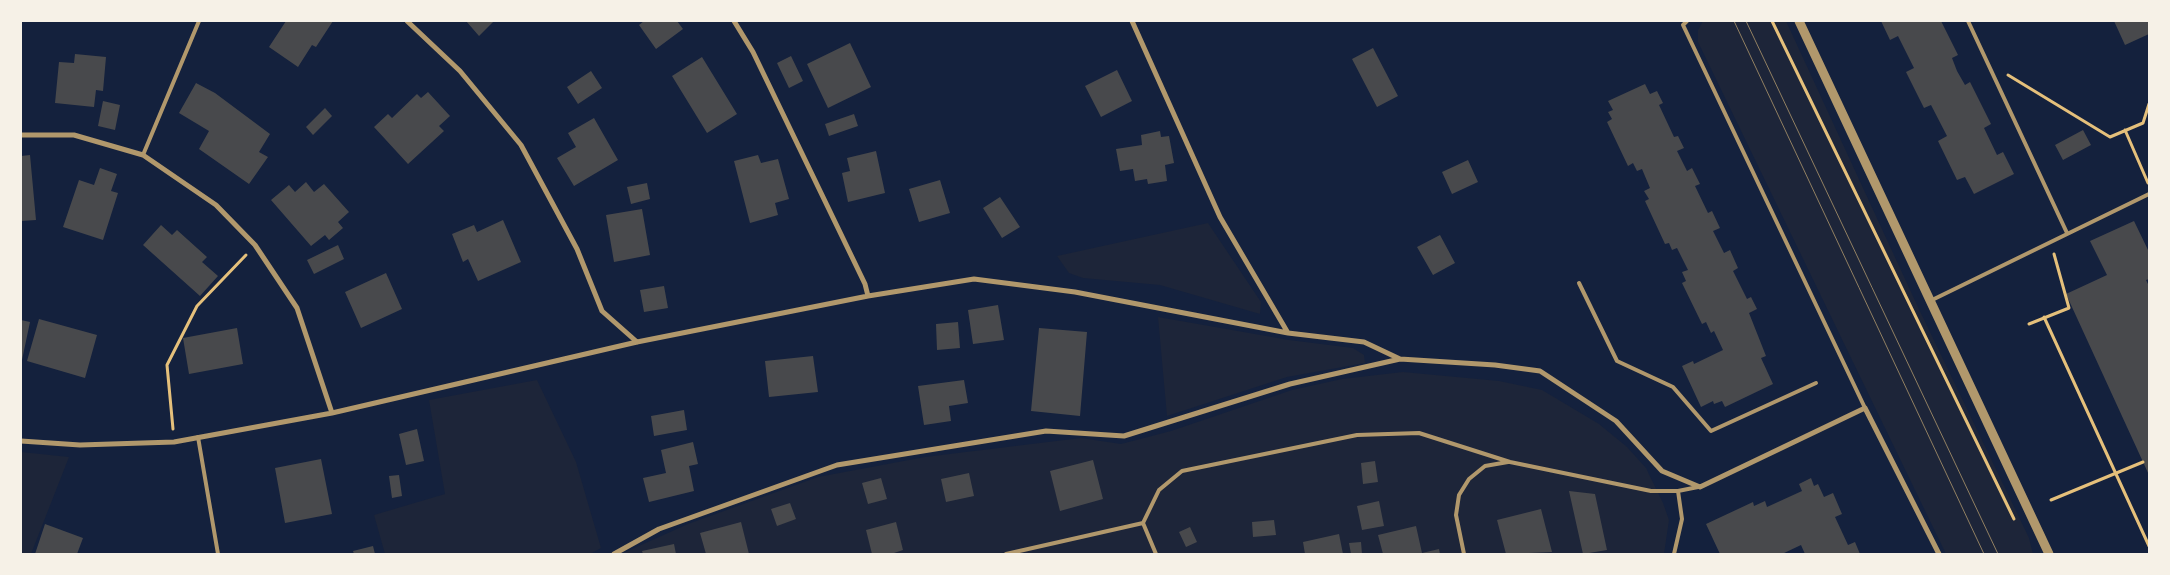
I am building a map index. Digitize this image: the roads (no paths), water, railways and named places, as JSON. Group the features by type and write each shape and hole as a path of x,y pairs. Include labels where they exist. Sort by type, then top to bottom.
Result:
{"street":[{"path":"406,21 460,72 521,145 577,250 602,311 637,342"},
{"path":"734,21 753,52 865,284 868,296"},
{"path":"1132,21 1220,217 1288,333"},
{"path":"1799,21 2049,554"},
{"path":"21,134 74,135 143,155 216,205 255,246 297,308 332,413"},
{"path":"21,441 80,445 174,442 332,413 637,342 868,296 974,279 1075,292 1288,333 1364,342 1400,358"},
{"path":"614,554 659,529 837,465 1046,431 1124,436 1290,384 1400,358 1495,365 1540,371 1616,422 1662,471 1700,486 1865,408 1939,554"}],"lane":[{"path":"143,155 199,21"},
{"path":"1687,21 1683,24 1865,408"},
{"path":"1968,21 2067,233"},
{"path":"1930,301 2149,194"},
{"path":"1579,283 1617,361 1673,387 1711,431 1816,383"},
{"path":"1156,554 1143,523 1159,490 1182,471 1357,435 1419,433 1510,462 1651,491 1678,491 1700,486"},
{"path":"198,437 218,554"},
{"path":"1464,554 1456,515 1459,495 1470,479 1485,466 1510,462"},
{"path":"1674,554 1682,520 1678,491"},
{"path":"1006,554 1143,523"}],"tram line":[{"path":"1734,21 1984,554"},
{"path":"1746,21 1998,554"}]}
